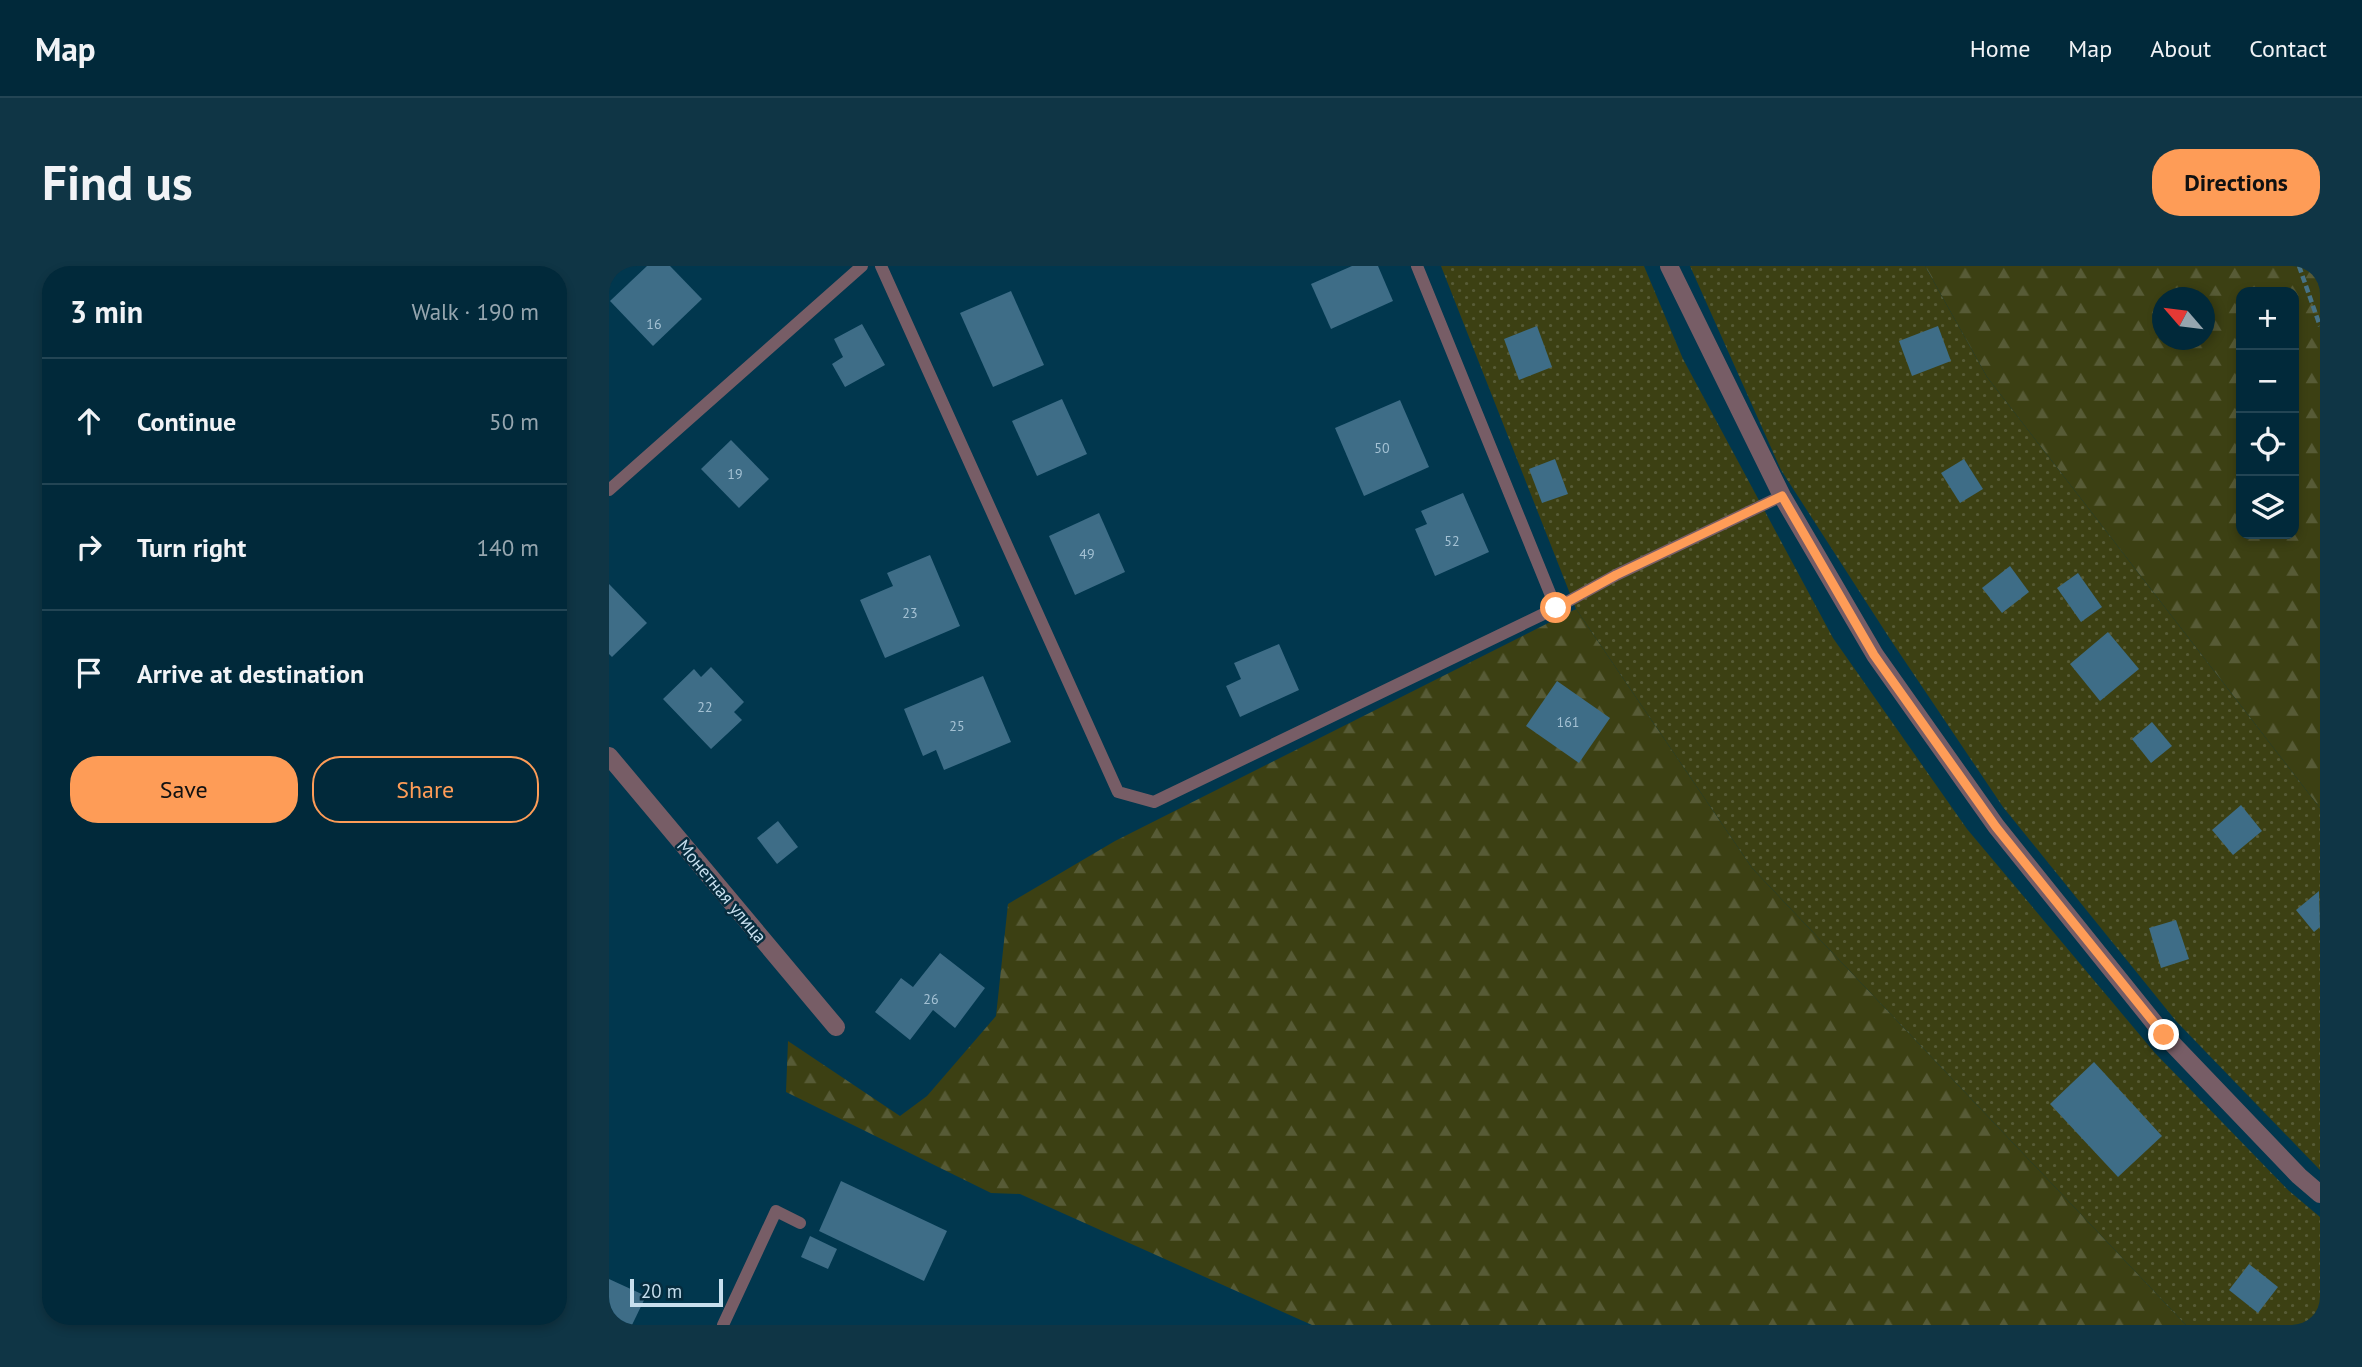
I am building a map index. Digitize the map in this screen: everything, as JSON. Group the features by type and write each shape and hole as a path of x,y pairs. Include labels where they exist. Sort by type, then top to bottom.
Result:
{"street":[{"path":"1669,266 1782,496 1874,655 1996,827 2164,1035 2299,1176 2320,1194"},
{"name":"Монетная улица","path":"609,756 836,1027"}],"lane":[{"path":"609,490 862,266"},
{"path":"881,266 1118,792 1154,802 1782,496"},
{"path":"1417,266 1556,608"},
{"path":"723,1325 776,1211 800,1223"}],"path":[{"path":"2299,266 2320,326"}],"green space":[{"path":"1441,266 1644,266 1683,359 1833,638 1967,829 2155,1053 2288,1190 2320,1217 2320,1325 2186,1325 1752,868 1576,609"},
{"path":"1690,266 1925,266 1987,377 2320,808 2320,1170 2176,1021 2003,807 1781,470"},
{"path":"1925,266 2320,266 2320,808 1987,377"},
{"path":"1576,609 1752,868 2186,1325 1312,1325 1020,1194 991,1193 786,1092 788,1041 900,1116 927,1096 996,1016 1008,904 1115,841"}],"building":[{"path":"647,266 670,266 702,299 653,346 610,301"},
{"path":"1352,266 1378,266 1393,301 1331,329 1311,284"},
{"path":"1011,291 1044,365 993,387 960,313"},
{"path":"862,324 885,365 845,387 832,364 843,357 834,339"},
{"path":"1537,326 1552,367 1519,380 1504,339"},
{"path":"1938,326 1951,361 1912,376 1899,341"},
{"path":"1062,399 1087,454 1037,476 1012,421"},
{"path":"1400,400 1429,467 1364,496 1335,428"},
{"path":"731,440 769,479 739,508 701,469"},
{"path":"1555,459 1568,494 1542,503 1529,469"},
{"path":"1964,459 1983,489 1960,503 1941,473"},
{"path":"1463,493 1489,552 1435,576 1415,529 1427,524 1421,511"},
{"path":"1099,513 1125,572 1075,595 1049,536"},
{"path":"930,555 960,626 885,658 860,600 893,586 887,573"},
{"path":"2010,566 2029,592 2002,613 1982,588"},
{"path":"2078,573 2102,607 2081,622 2057,588"},
{"path":"609,584 647,623 612,657 609,654"},
{"path":"2108,632 2139,669 2100,701 2070,664"},
{"path":"1279,644 1299,690 1240,717 1226,686 1241,679 1234,663"},
{"path":"711,667 744,702 734,712 742,720 711,749 663,699 694,669 701,677"},
{"path":"983,676 1011,742 944,770 936,750 923,756 904,709"},
{"path":"1557,681 1610,718 1579,763 1526,726"},
{"path":"2152,722 2172,746 2151,763 2132,739"},
{"path":"2241,805 2262,831 2233,855 2212,830"},
{"path":"778,821 798,847 777,864 757,838"},
{"path":"2319,891 2320,927 2314,932 2296,910"},
{"path":"2176,920 2189,959 2161,968 2149,928"},
{"path":"940,953 985,988 955,1028 933,1010 910,1040 875,1012 901,978 913,987"},
{"path":"2094,1062 2162,1136 2118,1177 2050,1104"},
{"path":"841,1181 947,1231 924,1281 819,1231"},
{"path":"810,1236 837,1249 828,1269 801,1257"},
{"path":"2249,1264 2278,1287 2258,1313 2229,1290"},
{"path":"609,1279 646,1296 632,1325 609,1325"}],"route":[{"path":"1556,608 1616,575 1782,496 1874,655 1996,827 2164,1035"}]}
